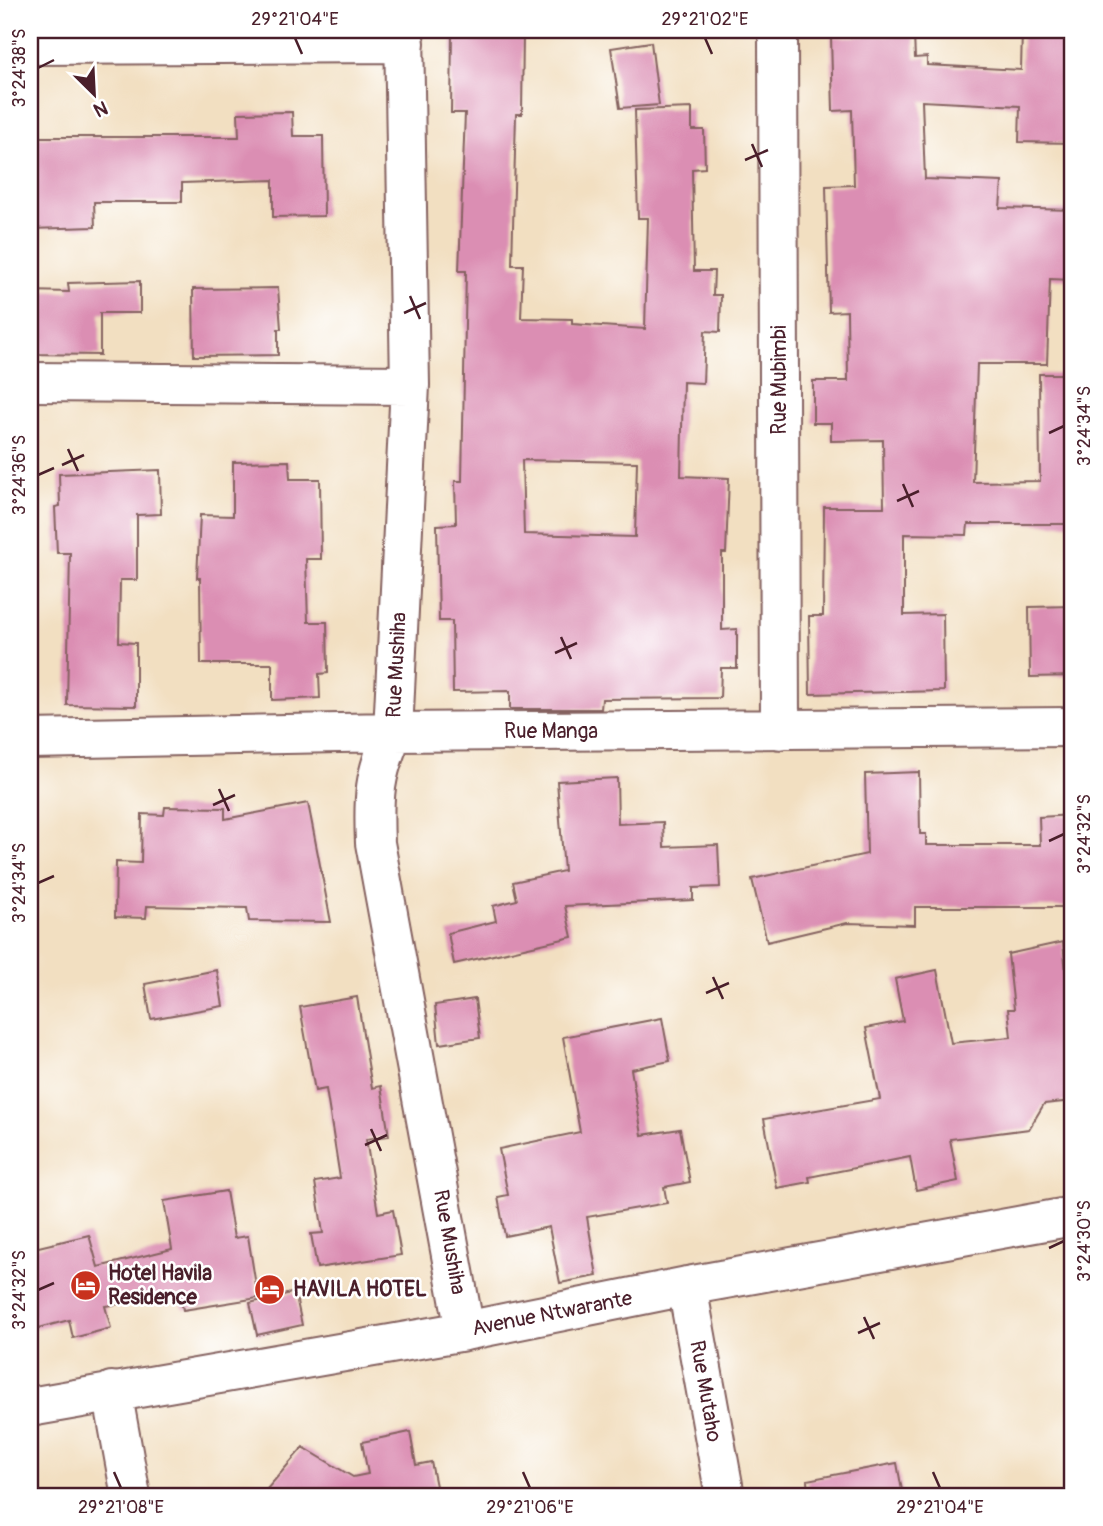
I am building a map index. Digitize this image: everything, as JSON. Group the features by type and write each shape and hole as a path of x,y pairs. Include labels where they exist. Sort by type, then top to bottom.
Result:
{"street":[{"name":"Rue Mubimbi","path":"778,30 780,730"},
{"path":"30,45 404,36"},
{"name":"Rue Mushiha","path":"404,36 410,385 393,732 380,761 373,791 375,843 466,1331"},
{"path":"30,382 410,385"},
{"name":"Rue Manga","path":"30,739 393,732 1073,727"},
{"name":"Avenue Ntwarante","path":"30,1407 466,1331 687,1286 1073,1216"},
{"name":"Rue Mutaho","path":"687,1286 725,1496"},
{"path":"112,1391 131,1496"}],"building":[{"path":"452,31 523,32 522,114 516,114 512,265 523,265 521,318 572,319 572,324 645,329 648,218 638,218 635,110 692,108 692,130 704,130 705,168 692,169 694,271 714,271 713,295 721,295 720,332 705,331 703,383 683,382 681,476 729,478 726,553 722,553 722,630 737,629 737,668 721,668 720,698 602,699 601,709 510,709 510,691 453,692 452,621 439,621 437,525 456,524 455,481 462,481 466,271 459,271 465,113 451,113","holes":["522,460 637,462 635,537 524,534"]},
{"path":"1022,31 1073,31 1073,143 1019,142 1020,106 922,101 925,179 1002,182 1000,208 1073,210 1073,280 1050,279 1047,364 977,364 973,482 1040,481 1039,374 1073,374 1073,524 968,524 967,535 904,534 904,615 943,614 944,691 810,694 809,616 823,616 824,507 884,507 883,440 831,441 831,423 813,423 813,381 848,381 847,311 829,312 826,186 854,185 852,110 833,111 831,37 914,35 915,58 927,57 927,65 1021,70"},
{"path":"651,42 659,105 620,108 611,48"},
{"path":"292,112 293,136 323,136 324,216 273,217 273,180 182,183 182,202 94,202 95,227 30,229 30,137 239,137 238,113"},
{"path":"140,281 140,313 100,313 100,355 30,354 30,291 69,292 68,283"},
{"path":"278,288 281,329 278,329 278,355 194,356 193,289"},
{"path":"289,461 290,479 320,479 321,559 306,559 308,622 327,622 328,673 319,674 320,698 272,700 272,664 201,664 200,578 197,578 200,515 233,516 233,462"},
{"path":"160,470 161,514 137,515 137,580 120,580 119,642 136,643 136,706 67,705 70,553 57,553 55,507 60,506 59,474"},
{"path":"1073,606 1073,676 1030,677 1029,607"},
{"path":"919,772 920,834 926,834 926,845 1040,845 1039,817 1073,815 1073,907 915,907 915,925 847,923 767,942 752,879 867,854 865,774"},
{"path":"617,778 618,824 663,822 664,847 718,845 720,887 693,888 693,900 565,906 572,937 454,964 448,933 496,921 493,906 517,900 513,882 564,871 557,781"},
{"path":"308,803 331,922 249,921 247,908 147,906 146,918 115,917 116,862 141,863 142,814 164,815 165,807 225,808 225,819"},
{"path":"1063,942 1073,1044 1073,1101 1044,1104 1029,1129 950,1139 958,1181 916,1190 910,1157 809,1177 810,1182 777,1188 764,1119 880,1099 866,1028 903,1021 895,979 937,970 951,1043 1011,1037 1008,1009 1014,1009 1008,954"},
{"path":"217,970 223,1006 151,1019 145,984"},
{"path":"357,997 372,1088 381,1086 389,1136 366,1139 378,1213 393,1210 401,1255 317,1268 311,1234 323,1233 315,1182 340,1178 326,1089 315,1091 300,1007"},
{"path":"475,999 480,1038 439,1044 435,1005"},
{"path":"662,1018 670,1061 631,1069 642,1135 680,1129 690,1182 664,1187 667,1203 587,1217 597,1276 560,1283 549,1227 505,1236 498,1197 508,1195 499,1149 580,1132 563,1037"},
{"path":"226,1191 234,1238 248,1236 258,1298 183,1310 180,1295 105,1306 111,1328 73,1338 69,1320 35,1329 30,1309 30,1249 89,1235 98,1267 172,1249 164,1201"},
{"path":"295,1292 302,1325 257,1335 250,1303"},
{"path":"410,1432 416,1465 431,1462 438,1496 261,1496 303,1447 353,1477 368,1474 362,1442"},
{"path":"897,1463 903,1496 808,1496 807,1480"}],"place":[{"name":"Hotel Havila Residence","path":"85,1285"},
{"name":"HAVILA HOTEL","path":"270,1289"}]}
